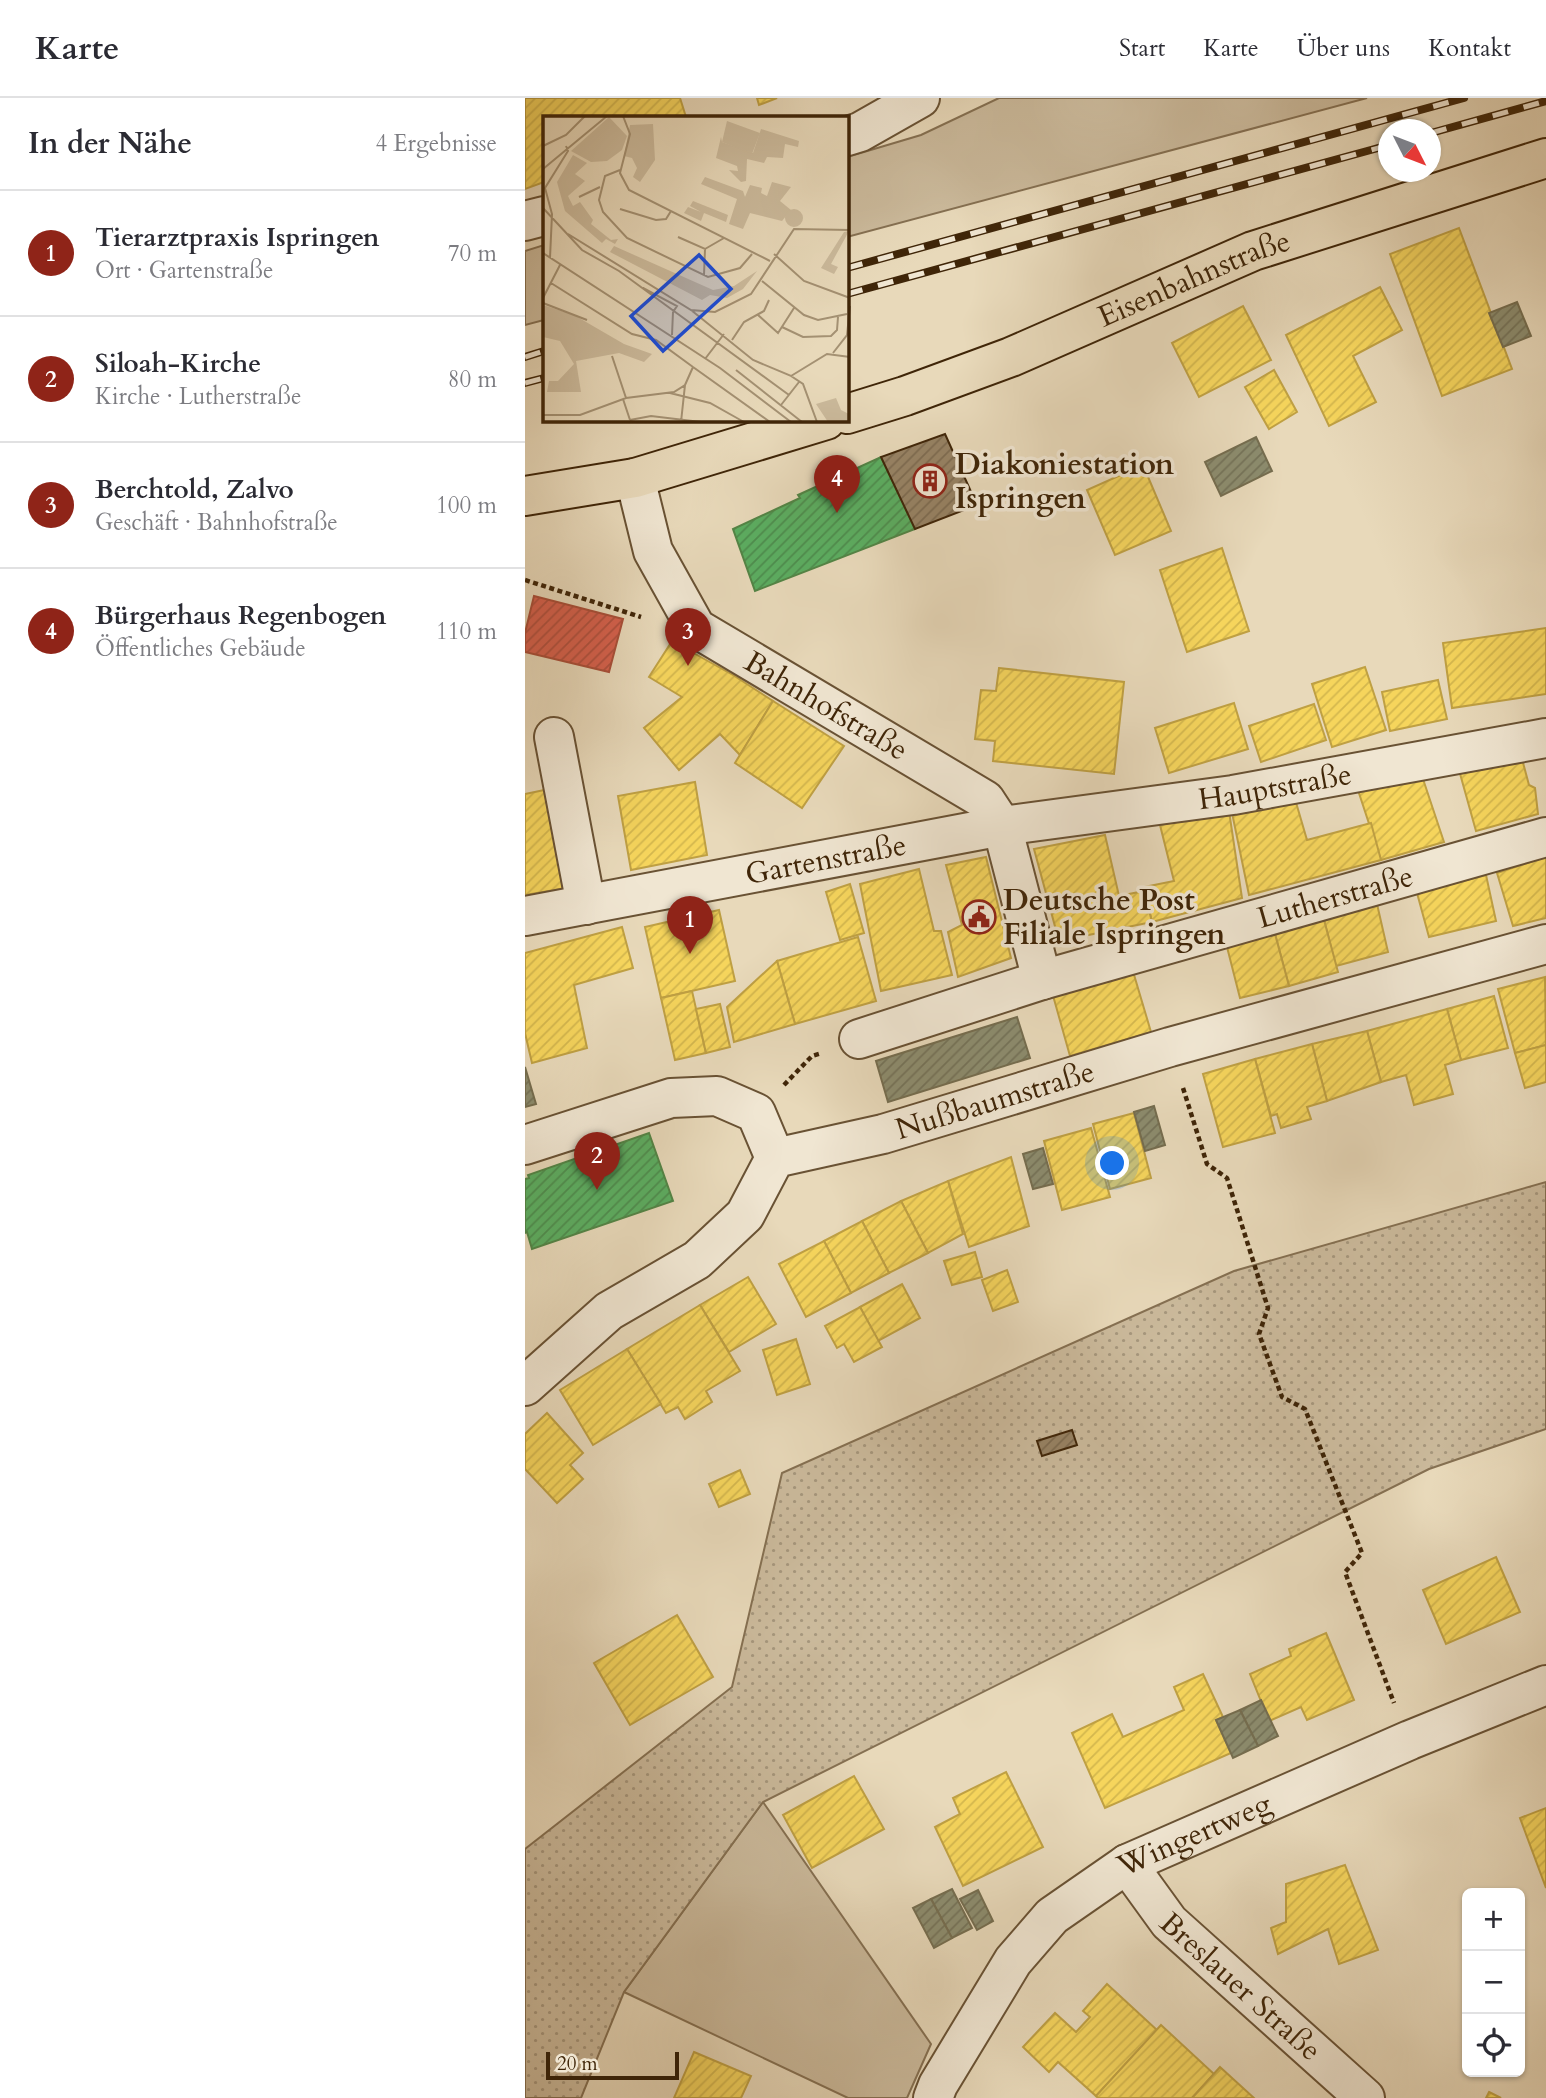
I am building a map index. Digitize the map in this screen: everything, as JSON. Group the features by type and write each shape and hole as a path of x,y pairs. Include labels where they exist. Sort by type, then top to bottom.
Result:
{"main road":[{"name":"Eisenbahnstraße","path":"849,413 905,396 1010,357 1253,251 1546,158"},
{"path":"525,496 635,478 819,422"}],"street":[{"path":"849,135 921,98"},
{"path":"525,221 543,216"},
{"name":"Bahnhofstraße","path":"635,478 653,551 696,628 985,800 1002,826"},
{"path":"554,737 586,905"},
{"name":"Hauptstraße","path":"1002,826 1233,795 1546,738"},
{"path":"1002,826 1042,980"},
{"name":"Gartenstraße","path":"525,916 1002,826"},
{"name":"Lutherstraße","path":"859,1039 1042,980 1546,837"},
{"name":"Nußbaumstraße","path":"775,1158 883,1133 1170,1047 1546,944"},
{"path":"525,1145 671,1098 717,1096 756,1113 775,1158 745,1215 697,1260 610,1311 525,1386"},
{"name":"Wingertweg","path":"933,2098 938,2085 1013,1961 1052,1916 1127,1864 1359,1762 1546,1685"},
{"name":"Breslauer Straße","path":"1127,1864 1169,1922 1365,2098"}],"path":[{"path":"525,580 664,625 692,621"},
{"path":"781,1088 812,1056"},
{"path":"1178,1076 1207,1164 1227,1178 1268,1308 1259,1334 1282,1397 1305,1409 1362,1553 1345,1572 1392,1701"}],"shaded area":[{"path":"999,98 1367,98 849,236 849,156 921,135"},
{"path":"543,245 543,320 525,325 525,251"},
{"path":"1546,1182 1546,1429 1429,1469 763,1802 624,1992 581,2098 525,2098 525,1849 732,1687 782,1473 1234,1271"},
{"path":"763,1802 931,2044 907,2098 848,2098 624,1992"}],"building: Wohnen":[{"path":"525,98 680,98 686,116 543,116 543,182 525,189"},
{"path":"757,98 777,98 759,105"},
{"path":"1459,228 1512,369 1442,396 1390,254"},
{"path":"1380,287 1402,330 1353,356 1376,402 1329,426 1286,335"},
{"path":"1243,306 1271,360 1199,397 1172,343"},
{"path":"1274,370 1297,412 1269,429 1245,387"},
{"path":"1143,465 1171,531 1115,555 1087,490"},
{"path":"1222,548 1249,631 1187,652 1160,570"},
{"path":"1546,628 1546,694 1452,708 1443,643"},
{"path":"672,641 773,701 740,755 720,734 679,770 644,728 682,697 649,677"},
{"path":"1365,667 1386,730 1332,747 1312,684"},
{"path":"999,668 1124,682 1114,774 993,761 995,741 975,739 981,690 996,691"},
{"path":"1438,680 1447,719 1390,731 1382,692"},
{"path":"773,701 844,746 802,808 735,763"},
{"path":"1234,703 1248,749 1169,773 1155,728"},
{"path":"1314,704 1326,740 1261,762 1249,726"},
{"path":"1522,759 1529,785 1535,788 1538,814 1476,831 1459,770"},
{"path":"1421,773 1444,842 1381,860 1356,784"},
{"path":"695,782 707,855 631,870 618,796"},
{"path":"554,788 572,887 525,895 525,794"},
{"path":"1295,799 1307,840 1371,823 1381,860 1249,895 1231,808"},
{"path":"1229,811 1242,898 1152,922 1144,887 1174,881 1160,825"},
{"path":"1105,835 1119,896 1144,891 1152,922 1059,941 1034,849"},
{"path":"986,857 1011,958 958,977 948,932 962,925 946,865"},
{"path":"1546,857 1546,918 1513,926 1497,873"},
{"path":"919,869 934,931 941,931 952,975 881,991 860,884"},
{"path":"1486,875 1496,921 1429,937 1417,893"},
{"path":"850,884 864,933 840,940 826,892"},
{"path":"1377,904 1388,952 1336,966 1324,920"},
{"path":"719,910 735,981 661,998 645,927"},
{"path":"1324,920 1338,972 1289,986 1275,934"},
{"path":"622,927 633,968 574,985 587,1048 532,1063 525,1033 525,953"},
{"path":"1275,934 1289,986 1240,998 1227,947"},
{"path":"858,937 876,1001 795,1024 777,961"},
{"path":"777,961 795,1024 734,1042 727,1007"},
{"path":"1132,968 1151,1032 1070,1056 1052,992"},
{"path":"1545,977 1546,1045 1515,1053 1498,989"},
{"path":"692,991 706,1053 675,1060 661,998"},
{"path":"1494,996 1508,1048 1461,1060 1447,1009"},
{"path":"720,1004 730,1047 706,1053 696,1009"},
{"path":"1447,1009 1461,1060 1445,1065 1453,1094 1414,1105 1406,1075 1381,1082 1367,1031"},
{"path":"1367,1031 1381,1082 1327,1101 1312,1044"},
{"path":"1312,1044 1327,1101 1307,1107 1311,1119 1281,1128 1277,1114 1271,1116 1255,1059"},
{"path":"1546,1045 1546,1082 1525,1088 1515,1053"},
{"path":"1255,1059 1275,1133 1223,1147 1203,1074"},
{"path":"1134,1113 1151,1178 1110,1189 1093,1124"},
{"path":"1091,1128 1110,1197 1062,1210 1044,1141"},
{"path":"1011,1157 1029,1226 969,1247 948,1181"},
{"path":"948,1181 963,1234 928,1253 901,1201"},
{"path":"901,1201 928,1253 889,1273 862,1221"},
{"path":"862,1221 889,1273 851,1293 824,1241"},
{"path":"824,1241 851,1293 806,1317 779,1264"},
{"path":"975,1252 982,1277 952,1285 944,1261"},
{"path":"1007,1270 1018,1302 993,1311 982,1280"},
{"path":"748,1277 776,1324 729,1352 700,1305"},
{"path":"902,1284 920,1318 878,1341 860,1307"},
{"path":"700,1305 740,1371 706,1391 712,1402 685,1419 678,1407 666,1413 627,1349"},
{"path":"860,1307 882,1347 854,1362 844,1344 837,1348 825,1326"},
{"path":"796,1339 810,1384 777,1395 763,1350"},
{"path":"627,1349 661,1404 593,1445 560,1390"},
{"path":"547,1413 583,1453 570,1465 583,1479 557,1503 525,1469 525,1434"},
{"path":"740,1470 750,1494 719,1507 709,1484"},
{"path":"1496,1557 1520,1612 1446,1644 1423,1590"},
{"path":"677,1615 713,1677 630,1725 594,1663"},
{"path":"1326,1633 1354,1700 1307,1720 1301,1707 1269,1721 1250,1674 1291,1656 1289,1649"},
{"path":"1203,1674 1223,1717 1216,1720 1231,1753 1105,1808 1072,1733 1112,1714 1123,1737 1184,1710 1174,1687"},
{"path":"1006,1772 1043,1847 963,1886 935,1827 960,1814 953,1798"},
{"path":"854,1776 884,1829 812,1868 783,1815"},
{"path":"1546,1808 1546,1888 1520,1818"},
{"path":"1345,1865 1378,1950 1339,1964 1328,1929 1278,1954 1271,1928 1286,1922 1286,1884"},
{"path":"1107,1984 1157,2030 1096,2096 1058,2062 1049,2072 1023,2047 1055,2013 1076,2032 1090,2017 1083,2011"},
{"path":"1161,2025 1214,2074 1192,2098 1098,2098 1096,2096"},
{"path":"694,2052 751,2076 741,2098 674,2098"},
{"path":"1220,2067 1254,2098 1192,2098"},
{"path":"1489,2092 1501,2098 1486,2098"}],"building: Handel":[{"path":"534,596 623,619 609,672 525,652 525,633"}],"building: Öffentlich":[{"path":"881,457 915,529 755,591 733,529 800,498 798,495"},
{"path":"649,1133 673,1201 532,1249 527,1232 525,1233 525,1179 529,1178 528,1175"}],"building: Industrie":[{"path":"1517,302 1531,336 1503,347 1489,313"},
{"path":"1256,437 1272,471 1221,496 1205,462"},
{"path":"1017,1017 1030,1058 888,1102 876,1061"},
{"path":"525,1067 536,1104 525,1107"},
{"path":"1154,1106 1165,1145 1145,1151 1134,1112"},
{"path":"1043,1148 1053,1184 1033,1189 1023,1154"},
{"path":"1261,1700 1278,1736 1258,1746 1240,1710"},
{"path":"1240,1710 1258,1746 1233,1758 1216,1720"},
{"path":"952,1889 972,1928 952,1938 931,1899"},
{"path":"978,1890 993,1921 977,1930 960,1899"},
{"path":"931,1899 952,1938 934,1948 913,1908"}],"building: Sonstige":[{"name":"Diakoniestation Ispringen","path":"945,434 977,505 915,529 881,457"},
{"path":"1072,1430 1077,1445 1042,1456 1037,1441"}],"railway":[{"path":"849,267 1464,98"},
{"path":"1441,130 1546,101"},
{"path":"849,293 1378,148"},
{"path":"525,357 543,351"},
{"path":"525,383 543,378"}],"place":[{"name":"Diakoniestation Ispringen","path":"930,481"},
{"name":"Bürgerhaus Regenbogen","path":"837,513"},
{"name":"Berchtold, Zalvo","path":"688,666"},
{"name":"Deutsche Post Filiale Ispringen","path":"979,917"},
{"name":"Tierarztpraxis Ispringen","path":"690,954"},
{"name":"Siloah-Kirche","path":"597,1190"}]}
